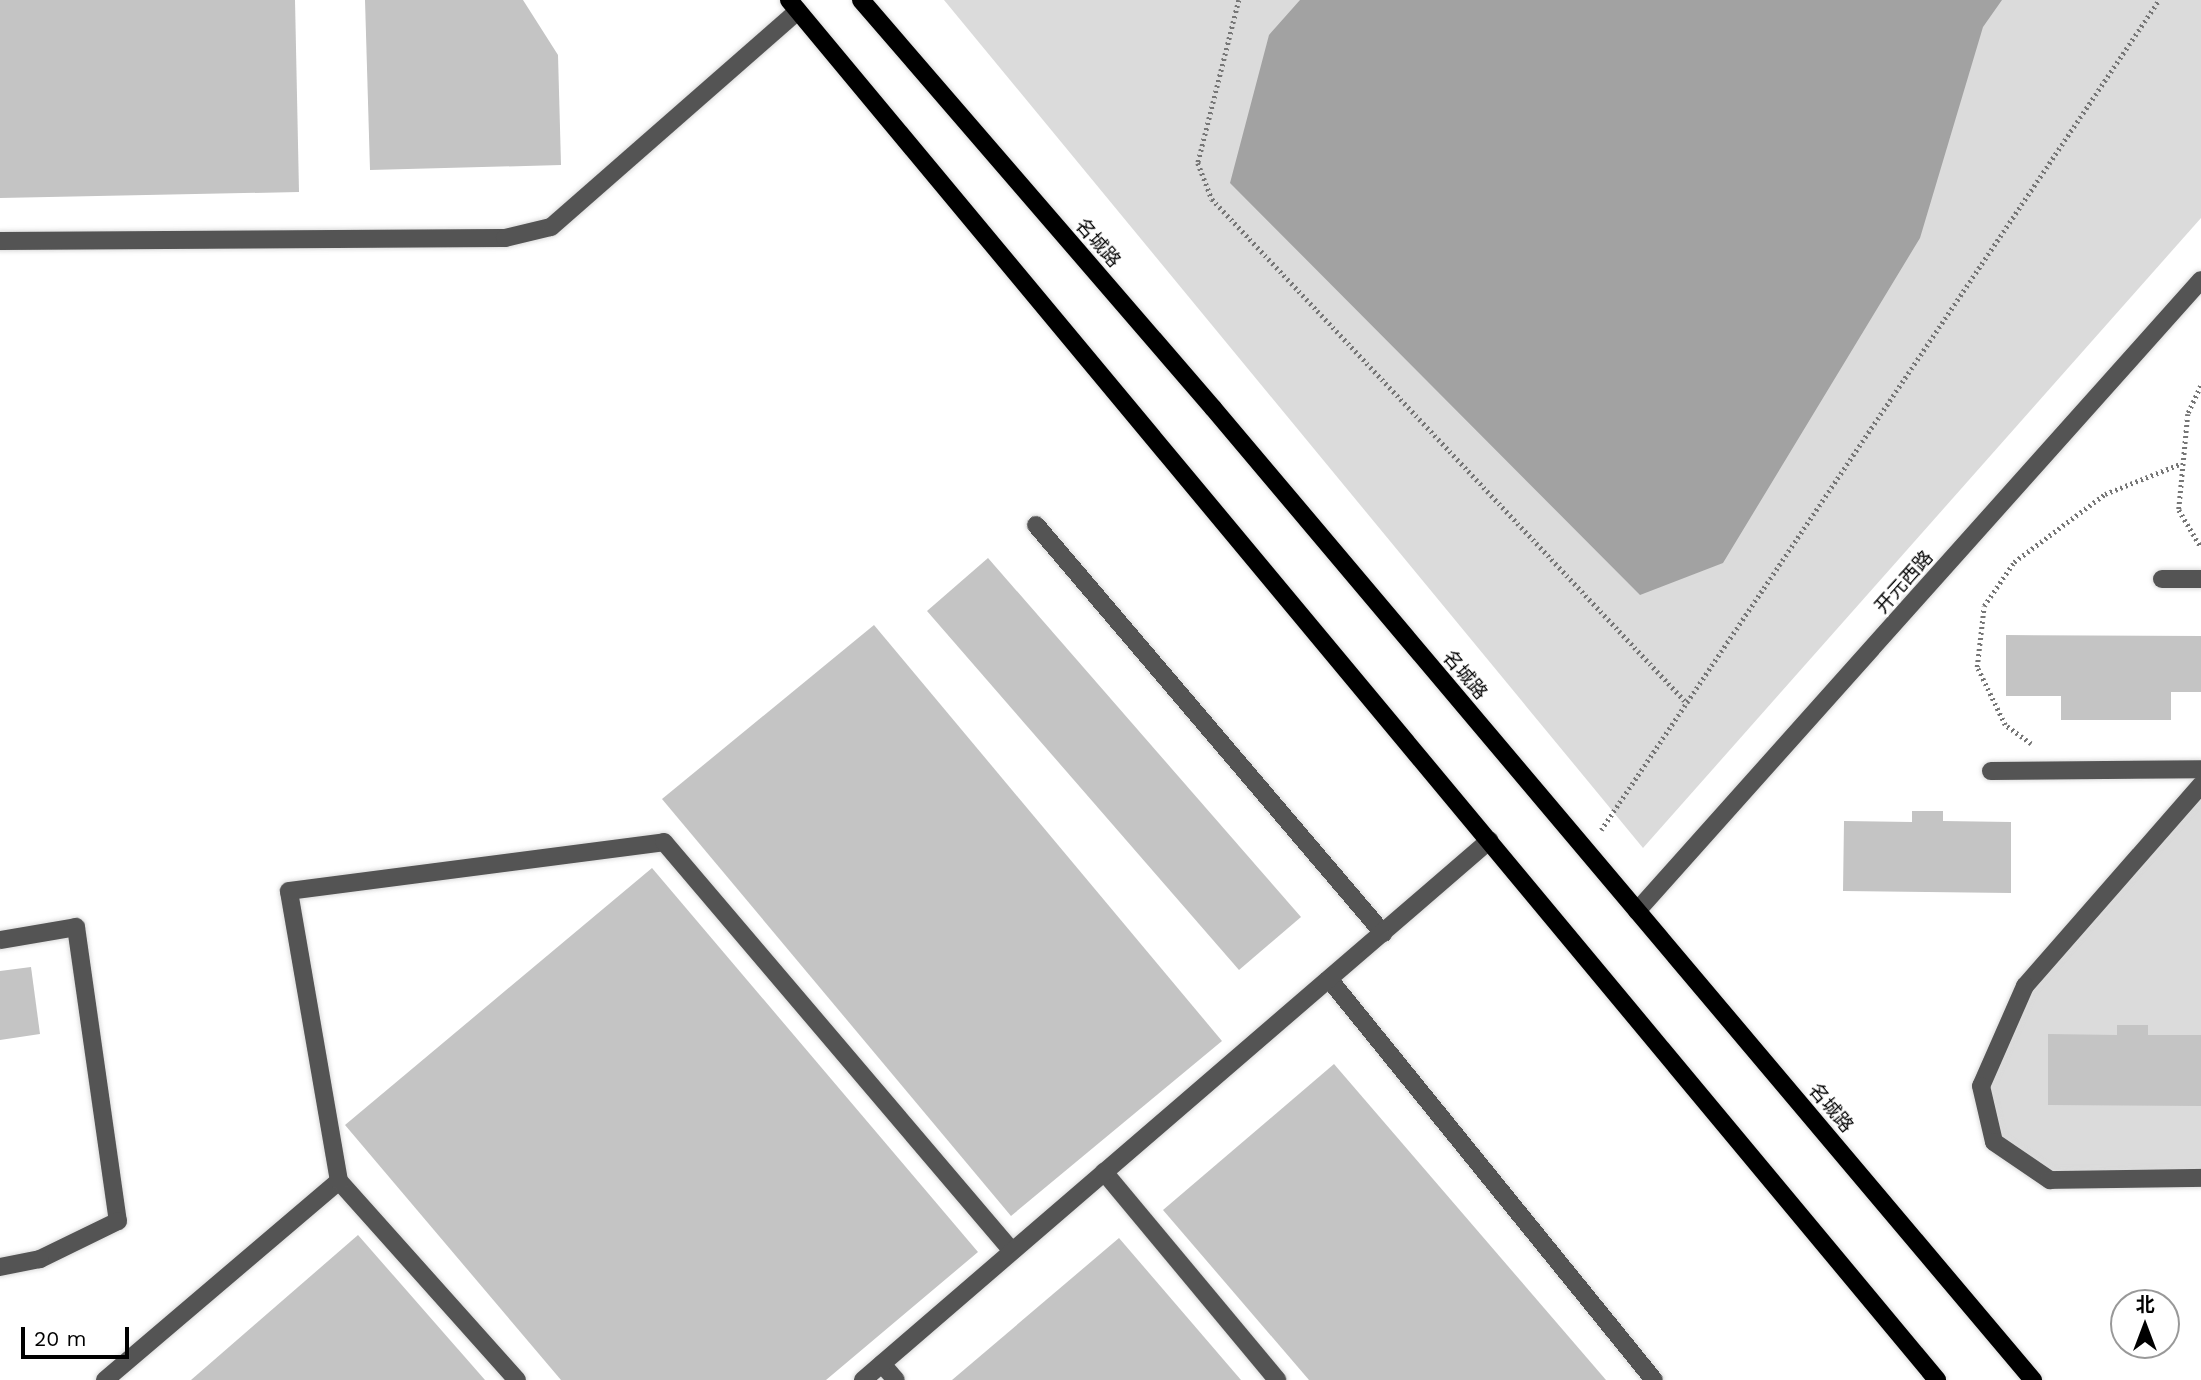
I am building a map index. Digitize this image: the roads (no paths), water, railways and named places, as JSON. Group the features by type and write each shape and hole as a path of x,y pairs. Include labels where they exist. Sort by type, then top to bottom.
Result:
{"main road":[{"name":"名城路","path":"861,0 1587,851 2033,1380"},
{"path":"794,6 1937,1380"}],"street":[{"path":"0,241 505,238 551,227 794,6"},
{"name":"开元西路","path":"1637,911 2201,280"},
{"path":"1036,525 1383,933"},
{"path":"2162,579 2201,579"},
{"path":"1991,771 2201,769"},
{"path":"2201,785 2025,986 1981,1086 1994,1142 2050,1180 2201,1178"},
{"path":"863,1380 1490,840"},
{"path":"517,1380 338,1181 289,891 664,842 1012,1251"},
{"path":"0,940 76,927 118,1221 40,1259 0,1267"},
{"path":"1329,979 1654,1380"},
{"path":"1104,1172 1278,1380"},
{"path":"105,1380 338,1181"},
{"path":"882,1364 896,1380"}]}
